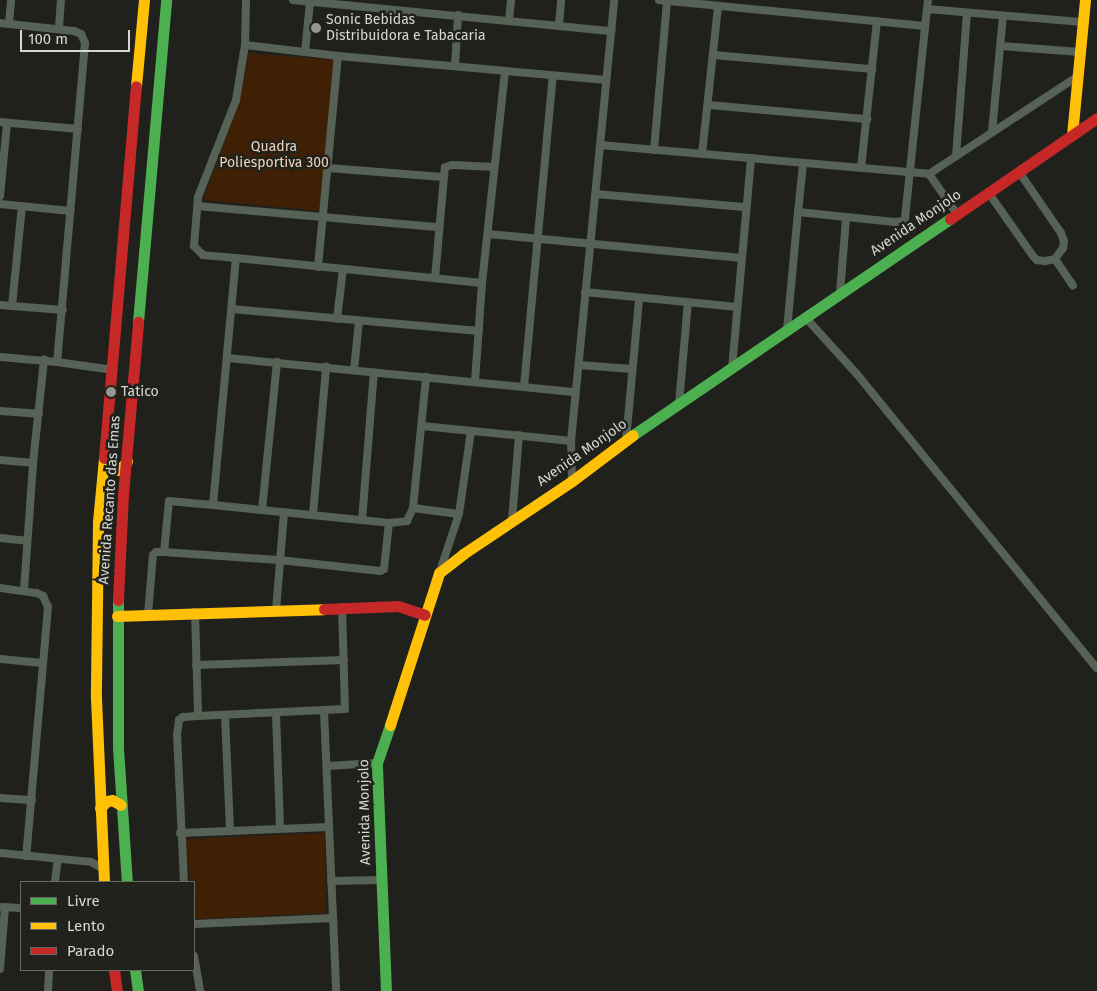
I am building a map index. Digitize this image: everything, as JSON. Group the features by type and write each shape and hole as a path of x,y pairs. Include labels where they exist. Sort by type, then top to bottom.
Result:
{"main road":[{"name":"Avenida Recanto das Emas","path":"104,881 101,855 96,698 98,522 105,460 144,0"},
{"name":"Avenida Recanto das Emas","path":"127,881 118,756 117,616 123,495 166,0"},
{"path":"1072,136 1085,0"},
{"name":"Avenida Monjolo","path":"386,991 377,763 439,573 512,520 572,481 626,440 1097,118"},
{"path":"105,460 108,467 119,470 127,461"},
{"path":"102,489 107,482 116,482 121,486 123,495"},
{"path":"117,616 398,606 425,615"},
{"path":"98,752 107,757 118,756"},
{"path":"100,808 107,801 112,800 121,805"},
{"path":"114,971 117,991"},
{"path":"135,971 138,991"}],"street":[{"path":"9,24 11,0"},
{"path":"59,28 61,0"},
{"path":"246,0 245,45 236,100 201,190 197,206 195,249 203,255 482,283"},
{"path":"293,0 393,4 458,15 611,30"},
{"path":"509,20 510,0"},
{"path":"559,25 561,0"},
{"path":"572,481 570,441 614,0"},
{"path":"654,150 663,0 925,26"},
{"path":"756,10 757,0"},
{"path":"798,212 846,218 903,221 908,213 928,0"},
{"path":"306,52 310,2"},
{"path":"702,154 709,105 718,6"},
{"path":"927,9 1083,22"},
{"path":"956,156 967,13"},
{"path":"455,66 458,15"},
{"path":"992,132 1003,16"},
{"path":"862,168 877,21"},
{"path":"0,23 59,28 78,32 83,36 85,43 57,362"},
{"path":"245,45 338,56 606,80"},
{"path":"1001,46 1080,52"},
{"path":"714,55 872,70"},
{"path":"318,267 338,56"},
{"path":"475,381 482,283 505,71"},
{"path":"524,386 553,76"},
{"path":"600,145 911,174 929,174 1078,76"},
{"path":"709,105 867,119"},
{"path":"0,196 3,123 78,129"},
{"path":"732,368 752,158"},
{"path":"787,330 802,164"},
{"path":"435,278 443,177 447,165 494,167"},
{"path":"328,168 443,177"},
{"path":"988,192 1032,256 1037,260 1055,259 1064,241 1061,233 1019,172"},
{"path":"929,174 957,214"},
{"path":"596,194 746,208"},
{"path":"0,204 71,210"},
{"path":"12,306 22,206"},
{"path":"197,206 438,227"},
{"path":"840,293 846,218"},
{"path":"488,234 742,258"},
{"path":"214,505 236,258"},
{"path":"1055,259 1073,286"},
{"path":"337,319 343,270"},
{"path":"586,292 639,299 737,307"},
{"path":"626,440 639,299"},
{"path":"679,404 688,302"},
{"path":"0,305 63,310"},
{"path":"232,309 479,330"},
{"path":"805,317 856,373 1097,668"},
{"path":"354,370 359,321"},
{"path":"0,357 44,360 112,370"},
{"path":"227,358 575,392"},
{"path":"24,590 33,463 44,360"},
{"path":"262,510 277,362"},
{"path":"579,365 632,369"},
{"path":"313,514 326,367"},
{"path":"362,520 374,372"},
{"path":"164,552 169,501 390,523 407,521 413,508 426,377"},
{"path":"0,411 38,414"},
{"path":"422,426 570,441"},
{"path":"439,573 451,542 458,514 471,431"},
{"path":"512,520 519,435"},
{"path":"0,460 33,463"},
{"path":"413,508 458,514"},
{"path":"276,610 284,512"},
{"path":"148,614 153,555 156,552 279,560 381,571 384,569 390,523"},
{"path":"0,538 27,540"},
{"path":"451,542 463,554"},
{"path":"0,588 37,593 46,601 48,607 26,856"},
{"path":"184,881 180,833 178,722 183,717 345,709 342,608"},
{"path":"195,612 198,716"},
{"path":"0,659 44,663"},
{"path":"196,665 344,660"},
{"path":"324,711 328,766 330,881 336,991"},
{"path":"276,713 280,828"},
{"path":"225,715 230,830"},
{"path":"328,766 377,763"},
{"path":"0,798 32,800"},
{"path":"180,833 329,827"},
{"path":"0,853 91,862 102,868"},
{"path":"91,862 101,855"},
{"path":"56,881 58,859"},
{"path":"330,881 382,880"},
{"path":"0,969 2,907 20,908"},
{"path":"195,924 332,918"},
{"path":"195,962 200,991"},
{"path":"48,991 49,971"}],"green space":[{"name":"Quadra Poliesportiva 300","path":"249,53 335,60 319,211 203,200 240,100"},
{"path":"325,833 326,913 196,919 195,881 191,881 184,839"}],"traffic: fast":[{"path":"138,322 166,0"},
{"path":"633,435 950,219"},
{"path":"118,600 118,748 127,881"},
{"path":"386,991 377,763 390,725"},
{"path":"135,971 138,991"}],"traffic: slow":[{"path":"136,86 144,0"},
{"path":"1072,135 1085,0"},
{"path":"390,725 439,573 463,554 572,481 633,435"},
{"path":"104,458 98,522 96,698 104,881"},
{"path":"105,460 108,467 119,470 127,461"},
{"path":"117,616 324,609"},
{"path":"100,808 107,801 112,800 121,805"}],"traffic: jam":[{"path":"104,458 136,86"},
{"path":"950,219 1097,118"},
{"path":"118,600 123,495 138,322"},
{"path":"324,609 398,606 425,615"},
{"path":"114,971 117,991"}],"place":[{"name":"Sonic Bebidas Distribuidora e Tabacaria","path":"316,28"},
{"name":"Tatico","path":"111,392"}]}
